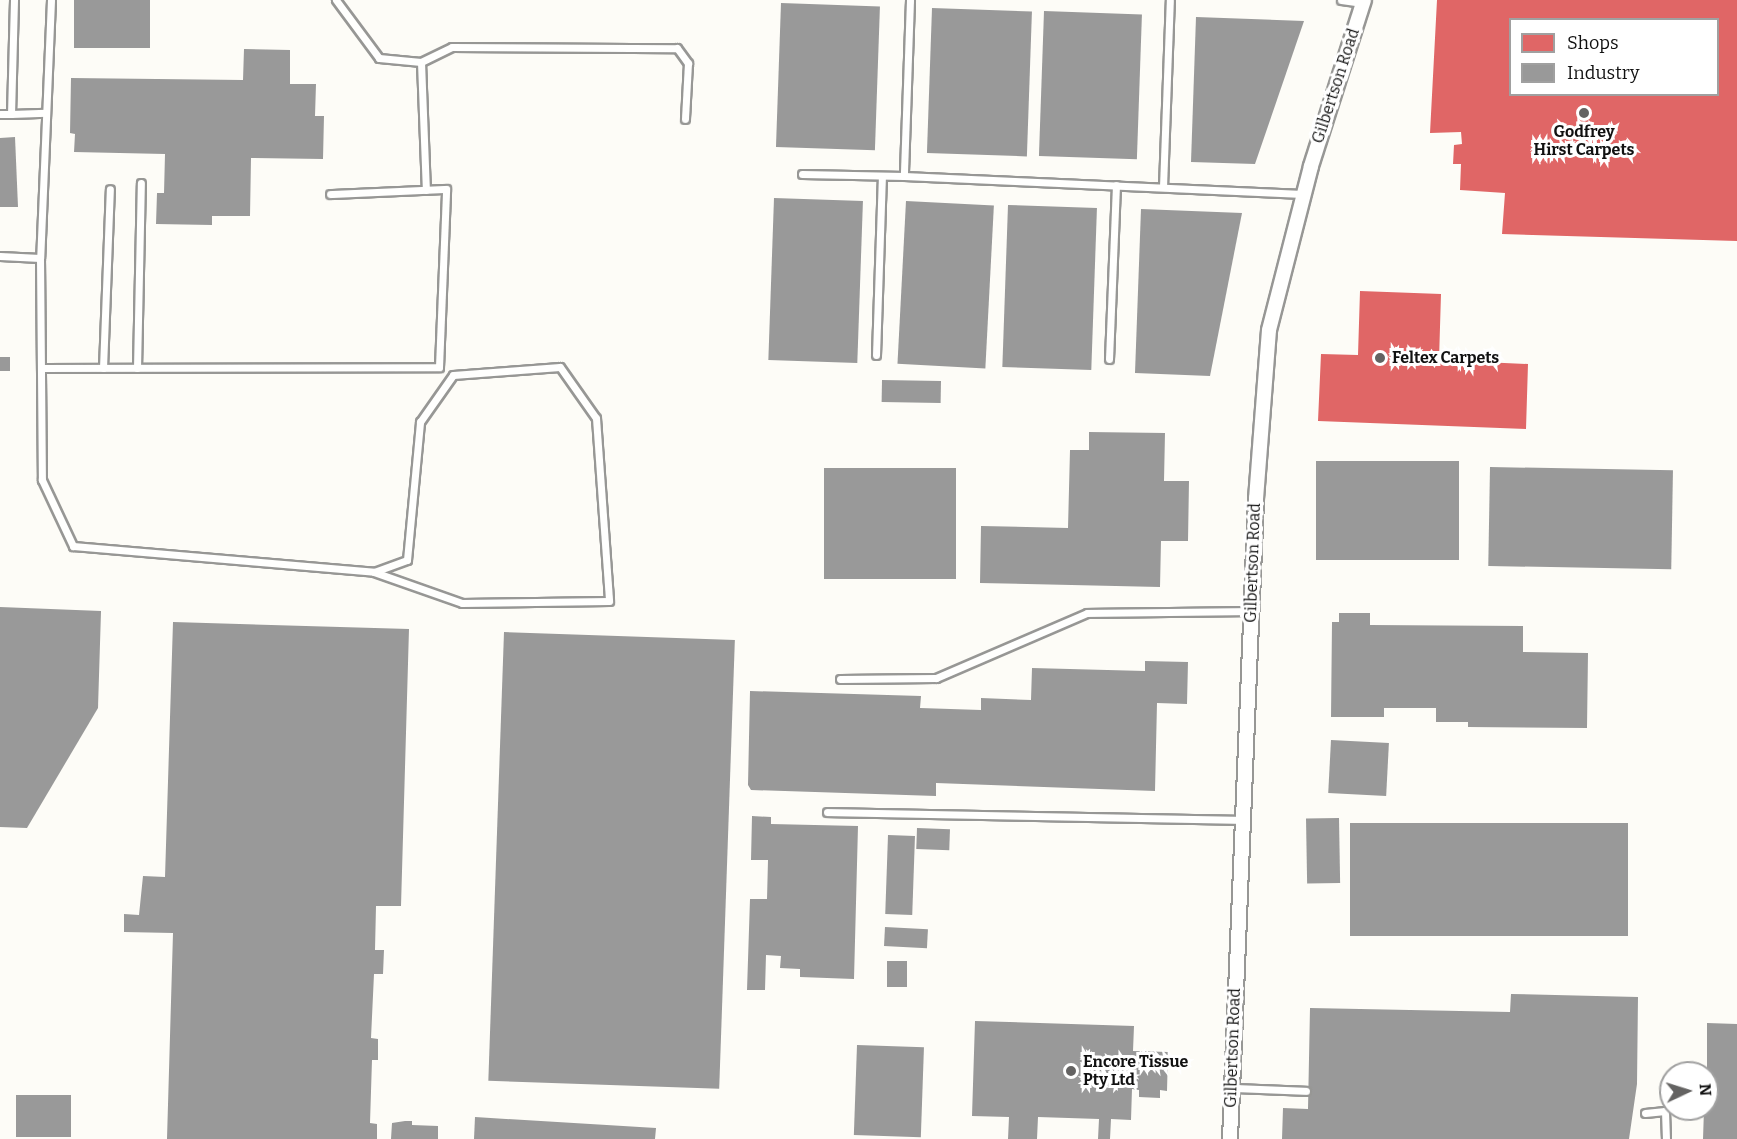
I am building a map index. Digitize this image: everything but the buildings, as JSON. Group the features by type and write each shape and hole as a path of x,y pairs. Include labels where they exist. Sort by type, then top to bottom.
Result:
{"street":[{"name":"Gilbertson Road","path":"1230,1139 1251,611 1269,330 1303,194 1364,2"}],"lane":[{"path":"11,114 14,0"},
{"path":"51,0 40,258 42,480 73,546 374,572 462,603 609,601 596,417 560,367 453,375 420,422 407,560 374,572"},
{"path":"336,0 380,58 421,62 452,47 677,48 688,63 685,119"},
{"path":"904,176 910,0"},
{"path":"1163,187 1170,0"},
{"path":"1341,0 1364,2"},
{"path":"421,62 426,190"},
{"path":"0,114 46,113"},
{"path":"802,174 904,176 1303,194"},
{"path":"876,355 882,176"},
{"path":"137,368 141,183"},
{"path":"1109,359 1116,185"},
{"path":"103,368 111,189"},
{"path":"41,368 439,367 446,189 330,194"},
{"path":"0,256 40,258"},
{"path":"840,680 936,678 1087,613 1251,611"},
{"path":"827,812 1243,820"},
{"path":"1232,1088 1306,1091"},
{"path":"1645,1113 1665,1111 1666,1139"}],"place":[{"name":"Godfrey Hirst Carpets","path":"1584,113"},
{"name":"Feltex Carpets","path":"1380,358"},
{"name":"Encore Tissue Pty Ltd","path":"1071,1071"}]}
